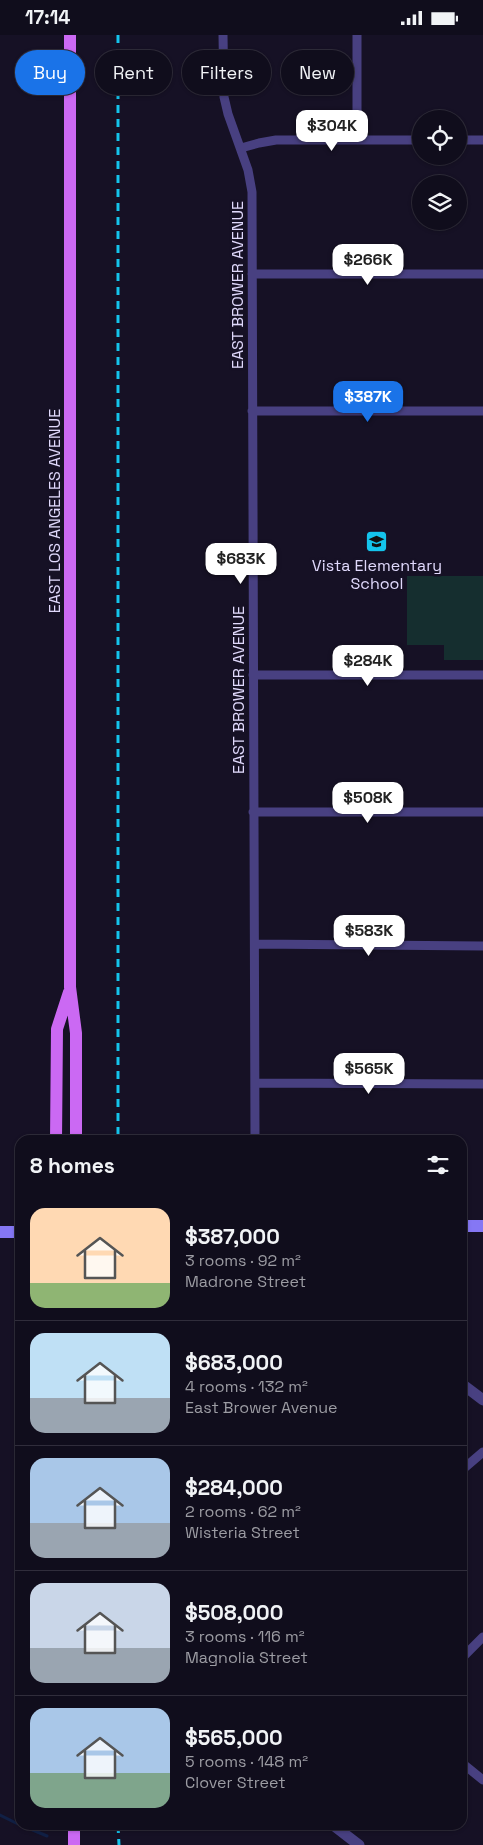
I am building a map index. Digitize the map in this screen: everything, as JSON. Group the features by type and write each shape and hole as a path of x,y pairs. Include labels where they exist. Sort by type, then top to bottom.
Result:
{"main road":[{"name":"EAST LOS ANGELES AVENUE","path":"70,35 70,987 76,1033 76,1135"},
{"name":"EAST LOS ANGELES AVENUE","path":"56,1135 57,1029 70,987"},
{"path":"467,1226 483,1226"},
{"path":"0,1232 15,1232"},
{"path":"74,1830 74,1845"}],"street":[{"name":"EAST BROWER AVENUE","path":"223,35 224,97 228,114 248,170 252,192 255,1135"},
{"path":"357,35 357,140"},
{"path":"241,149 276,140 412,140"},
{"path":"467,140 483,140"},
{"path":"252,274 483,274"},
{"path":"252,411 483,411"},
{"path":"253,675 483,675"},
{"path":"253,812 483,812"},
{"path":"255,944 483,946"},
{"path":"255,1083 483,1084"},
{"path":"467,1388 483,1400"},
{"path":"467,1466 483,1453"},
{"path":"467,1652 483,1637"},
{"path":"467,1767 483,1780"},
{"path":"340,1830 359,1845"}],"green space":[{"path":"407,576 483,576 483,660 444,660 444,645 407,645"}],"waterway":[{"path":"0,1815 15,1822"},
{"path":"33,1830 47,1836"}],"railway":[{"path":"118,35 118,1135"},
{"path":"118,1830 119,1845"}],"place":[{"name":"Vista Elementary School","path":"377,541"}]}
